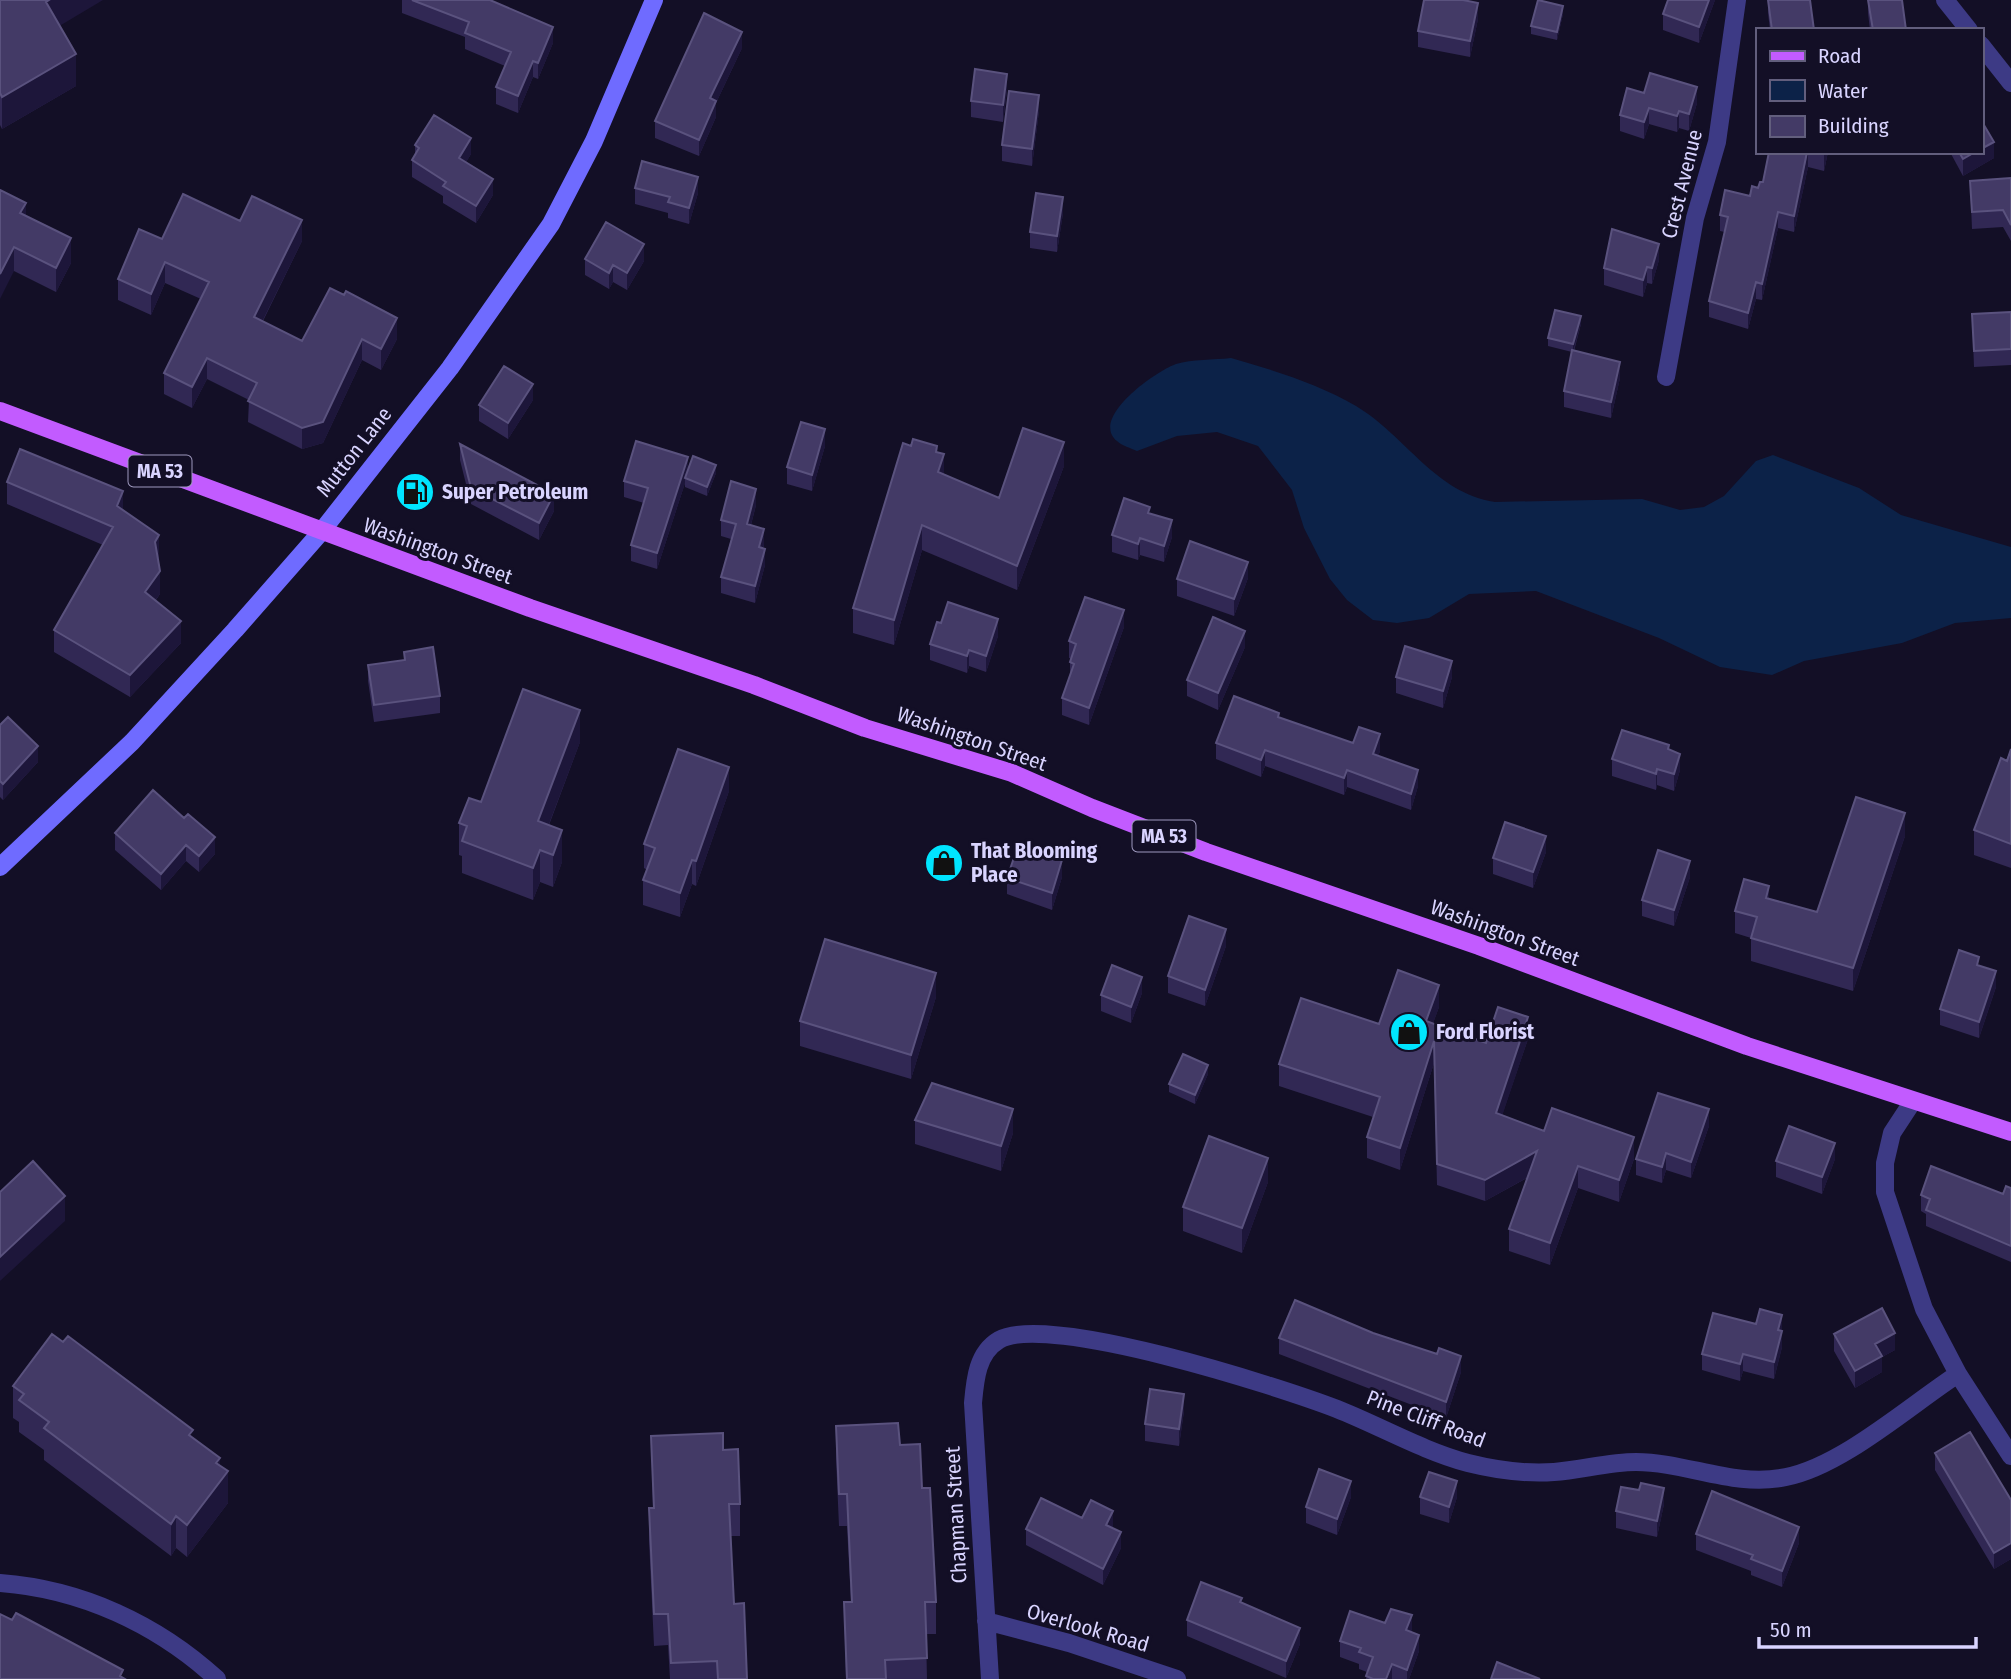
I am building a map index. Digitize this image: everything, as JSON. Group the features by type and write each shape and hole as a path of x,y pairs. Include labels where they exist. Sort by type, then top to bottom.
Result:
{"main road":[{"name":"Washington Street","path":"0,411 321,532 865,728 1012,773 1092,808 1206,852 1479,946 1747,1046 2011,1132"}],"street":[{"name":"Mutton Lane","path":"0,867 132,742 321,532 450,368 551,224 594,141 654,0"},
{"name":"Crest Avenue","path":"1665,377 1695,218 1717,142 1737,0"},
{"path":"1945,0 1967,28"},
{"path":"1983,48 2011,83"},
{"path":"1913,1101 1892,1133 1885,1163 1885,1192 1924,1309 1958,1374 2011,1456"},
{"name":"Pine Cliff Road","path":"986,1351 998,1340 1028,1333 1129,1348 1282,1388 1465,1462 1505,1471 1552,1472 1635,1462 1679,1466 1750,1482 1785,1478 1817,1469 1958,1374"},
{"name":"Chapman Street","path":"986,1351 979,1364 972,1403 990,1679"},
{"path":"0,1583 35,1586 86,1599 144,1626 194,1658 217,1679"},
{"name":"Overlook Road","path":"986,1621 1069,1643 1177,1679"}],"water":[{"path":"1231,358 1295,378 1342,398 1374,418 1438,476 1474,497 1495,502 1642,499 1680,510 1704,507 1724,496 1756,461 1773,455 1859,488 1901,515 2011,547 2011,618 1955,623 1902,643 1804,661 1772,675 1720,667 1659,638 1536,591 1469,594 1429,618 1397,623 1373,620 1347,600 1330,579 1304,528 1292,490 1258,446 1217,432 1177,436 1137,451 1119,443 1111,431 1112,420 1128,396 1167,368 1182,362"}],"building":[{"path":"0,0 49,0 46,2 76,54 2,97 0,93"},
{"path":"412,0 490,0 553,27 538,63 533,61 518,96 496,87 511,52 465,33 469,22"},
{"path":"1424,0 1463,0 1478,3 1470,41 1418,31"},
{"path":"1538,0 1563,6 1557,32 1531,26"},
{"path":"1668,0 1709,0 1699,27 1663,14"},
{"path":"1768,0 1810,0 1814,28 1772,28"},
{"path":"1868,0 1902,0 1906,28 1873,28"},
{"path":"704,13 742,32 710,98 716,101 699,140 655,121"},
{"path":"975,69 1007,74 1003,105 971,101"},
{"path":"1650,73 1697,87 1689,114 1679,111 1677,116 1649,108 1644,122 1620,115 1627,88 1644,93"},
{"path":"1009,91 1039,95 1032,149 1002,145"},
{"path":"434,115 471,138 459,158 493,179 476,206 443,186 446,182 412,160 419,148 415,145"},
{"path":"1983,123 1994,142 1983,148"},
{"path":"1769,154 1807,154 1794,216 1778,212 1762,284 1756,282 1748,313 1709,301 1728,217 1720,215 1725,190 1750,196 1752,186 1758,188 1760,182 1763,182"},
{"path":"642,161 698,177 689,208 668,202 670,197 635,188"},
{"path":"2011,178 2011,225 2003,210 1972,212 1970,181"},
{"path":"0,190 26,203 20,213 71,238 56,268 14,247 0,274"},
{"path":"1036,193 1063,197 1057,236 1030,232"},
{"path":"183,194 240,221 252,196 302,220 254,317 302,341 330,288 344,295 346,291 397,318 381,349 362,339 323,422 302,428 248,401 257,383 207,358 192,387 164,373 209,282 165,262 151,294 118,279 139,229 162,239"},
{"path":"606,222 644,244 627,273 613,265 609,273 585,259"},
{"path":"1612,229 1659,244 1652,268 1647,267 1643,280 1604,268"},
{"path":"1555,310 1581,316 1573,344 1548,338"},
{"path":"2011,312 2011,349 1974,351 1972,314"},
{"path":"1572,350 1620,362 1611,402 1564,391"},
{"path":"504,366 533,384 508,423 479,405"},
{"path":"801,422 825,429 812,475 787,467"},
{"path":"1023,428 1064,442 1017,566 922,525 894,620 853,608 903,443 911,446 913,439 937,446 936,452 944,454 938,472 999,498"},
{"path":"636,441 688,457 657,553 631,545 648,488 624,481"},
{"path":"460,444 554,494 539,523 471,488"},
{"path":"20,449 123,491 117,506 159,535 155,542 160,571 145,592 181,621 130,675 54,630 113,527 7,482"},
{"path":"693,456 716,465 707,487 685,478"},
{"path":"731,481 756,489 747,524 764,529 759,547 765,549 755,586 721,577 736,524 721,520"},
{"path":"1124,498 1150,507 1148,513 1172,520 1164,546 1140,538 1138,544 1112,535"},
{"path":"1190,541 1248,562 1234,599 1177,579"},
{"path":"1085,597 1124,610 1089,708 1062,698 1074,664 1070,662 1076,644 1069,641"},
{"path":"948,602 998,619 986,656 969,650 967,656 930,644 937,622 941,623"},
{"path":"1213,617 1245,631 1218,693 1187,680"},
{"path":"1405,646 1452,661 1443,691 1396,677"},
{"path":"433,647 440,696 374,705 368,665 405,660 404,652"},
{"path":"523,689 580,710 538,821 562,830 553,855 540,850 533,868 462,841 467,826 459,823 469,798 481,802"},
{"path":"1234,696 1279,713 1278,717 1353,743 1359,727 1380,734 1373,754 1418,770 1411,794 1347,770 1344,778 1265,750 1261,760 1216,743"},
{"path":"8,717 38,746 3,784 0,781 0,725"},
{"path":"1622,730 1669,745 1668,749 1680,754 1674,774 1657,769 1656,774 1612,759"},
{"path":"678,749 729,767 696,861 692,860 680,893 643,880 655,848 644,844"},
{"path":"2011,749 2011,844 1974,830 2001,758 2007,761"},
{"path":"153,790 184,818 188,814 215,837 199,856 186,845 161,874 115,833"},
{"path":"1856,797 1905,813 1853,968 1751,938 1757,917 1735,911 1744,879 1769,886 1766,898 1817,912"},
{"path":"1505,822 1546,836 1533,872 1493,858"},
{"path":"1018,846 1062,860 1052,893 1007,878"},
{"path":"1658,850 1690,861 1674,910 1642,900"},
{"path":"1189,916 1226,929 1205,990 1168,976"},
{"path":"825,939 936,973 911,1055 800,1021"},
{"path":"1959,950 1979,957 1977,965 1996,971 1979,1022 1940,1009"},
{"path":"1112,965 1142,977 1131,1007 1101,995"},
{"path":"1398,970 1439,985 1426,1021 1486,1043 1498,1007 1528,1017 1496,1113 1544,1131 1552,1108 1634,1137 1619,1180 1578,1166 1550,1243 1509,1229 1537,1151 1485,1180 1437,1164 1434,1041 1400,1148 1367,1137 1380,1097 1279,1064 1301,998 1379,1024"},
{"path":"1183,1054 1208,1065 1195,1095 1169,1084"},
{"path":"932,1083 1013,1109 1001,1146 915,1120"},
{"path":"1658,1093 1709,1109 1691,1162 1666,1153 1662,1167 1636,1159"},
{"path":"1789,1126 1835,1143 1822,1177 1776,1161"},
{"path":"1209,1136 1268,1158 1242,1228 1183,1207"},
{"path":"33,1161 65,1196 0,1257 0,1192"},
{"path":"1931,1166 2003,1194 2006,1186 2011,1188 2011,1246 1926,1210 1930,1199 1921,1195"},
{"path":"1295,1300 1373,1333 1437,1354 1439,1348 1461,1356 1446,1402 1279,1338"},
{"path":"1882,1308 1895,1333 1875,1344 1882,1356 1855,1371 1834,1334"},
{"path":"1760,1309 1782,1315 1778,1330 1782,1331 1774,1362 1743,1354 1740,1364 1702,1354 1713,1313 1756,1324"},
{"path":"52,1334 63,1342 68,1336 193,1430 189,1435 220,1458 216,1463 228,1471 187,1525 176,1516 171,1524 44,1428 49,1422 19,1400 24,1394 13,1386"},
{"path":"1150,1389 1184,1394 1179,1429 1145,1424"},
{"path":"898,1423 900,1445 920,1444 922,1488 930,1488 936,1602 925,1602 927,1658 885,1660 886,1679 847,1679 844,1602 852,1602 847,1494 839,1494 836,1426"},
{"path":"1970,1432 2011,1500 2011,1543 1994,1553 1935,1453"},
{"path":"723,1433 723,1450 738,1449 740,1504 729,1504 734,1604 744,1603 747,1679 718,1679 717,1661 671,1663 668,1614 654,1614 649,1508 654,1508 651,1436"},
{"path":"1319,1469 1351,1481 1337,1519 1306,1507"},
{"path":"1429,1472 1457,1481 1449,1507 1420,1497"},
{"path":"1641,1483 1664,1488 1657,1521 1616,1511 1621,1487 1639,1490"},
{"path":"1712,1491 1799,1527 1782,1571 1751,1559 1753,1555 1696,1534"},
{"path":"1041,1498 1082,1518 1091,1500 1113,1511 1106,1525 1121,1532 1103,1569 1026,1529"},
{"path":"1201,1582 1242,1598 1240,1602 1300,1628 1286,1661 1187,1620"},
{"path":"1391,1609 1412,1615 1406,1630 1419,1635 1407,1670 1392,1664 1386,1679 1373,1679 1366,1676 1373,1657 1359,1652 1361,1648 1340,1641 1350,1611 1385,1623"},
{"path":"16,1613 123,1670 120,1676 125,1679 0,1679 0,1614 12,1620"},
{"path":"1497,1662 1540,1679 1491,1679"}],"place":[{"name":"Super Petroleum","path":"415,492"},
{"name":"That Blooming Place","path":"944,863"},
{"name":"Ford Florist","path":"1409,1032"}]}
